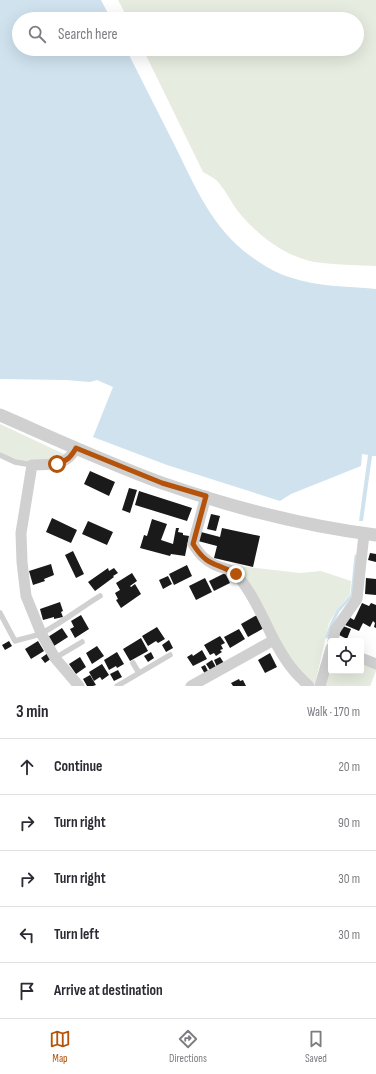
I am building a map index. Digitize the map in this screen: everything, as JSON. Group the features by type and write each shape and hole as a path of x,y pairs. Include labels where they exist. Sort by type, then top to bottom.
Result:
{"street":[{"path":"0,415 162,483 292,520 327,528 370,534 357,599 335,630 333,638"},
{"path":"76,448 72,455 65,461 57,464 32,465 21,533 22,562 26,596 40,633 55,658 79,686"},
{"path":"206,496 193,544 202,558 236,574 253,599 288,664 296,675 309,686"},
{"path":"191,686 274,640"},
{"path":"320,686 328,658"},
{"path":"364,659 376,664"}],"lane":[{"path":"0,455 15,462 32,465"},
{"path":"0,613 15,641 40,633 100,596"},
{"path":"55,658 82,642"},
{"path":"117,686 170,655"},
{"path":"133,663 139,673"}],"shaded area":[{"path":"118,0 376,0 376,266 330,264 304,259 284,251 256,231 238,211 217,181 203,172 146,56 364,56 364,12 124,12"},
{"path":"0,424 68,456 64,459 30,463 16,460 0,452"},
{"path":"229,565 300,573 321,571 351,581 350,594 329,623 315,684 311,683 300,673"},
{"path":"364,662 376,667 376,671 370,686 322,686 328,666 328,674 364,674"}],"water":[{"path":"0,0 101,0 107,12 12,12 12,56 130,56 199,195 218,224 230,238 259,262 285,276 311,283 332,286 376,289 376,456 372,456 363,521 359,521 368,455 362,454 361,466 291,494 280,501 167,465 93,437 113,387 97,380 90,382 0,379"}],"building":[{"path":"90,471 115,482 109,496 84,484"},
{"path":"129,488 137,490 130,513 122,510"},
{"path":"139,491 192,508 187,521 135,505"},
{"path":"211,514 220,516 216,531 207,529"},
{"path":"52,518 77,530 71,543 46,532"},
{"path":"152,519 167,524 161,540 173,544 176,528 179,528 178,532 189,536 185,556 171,554 170,556 140,548 144,535 147,536"},
{"path":"88,521 113,532 107,545 82,534"},
{"path":"222,528 260,536 253,567 214,558 217,546 198,541 201,532 220,537"},
{"path":"73,551 84,574 76,578 65,555"},
{"path":"370,553 376,554 376,562 368,560"},
{"path":"51,564 54,575 44,579 45,581 33,585 29,571"},
{"path":"187,565 192,576 174,585 169,574"},
{"path":"108,568 109,571 114,568 118,573 95,591 88,582"},
{"path":"132,573 137,581 130,586 131,587 135,584 141,594 121,608 116,600 118,599 115,593 120,590 116,583"},
{"path":"225,573 230,583 214,591 209,581"},
{"path":"168,576 172,584 163,589 159,580"},
{"path":"205,578 212,592 196,600 189,586"},
{"path":"366,578 376,579 376,595 365,594"},
{"path":"60,602 63,617 54,619 54,617 43,620 40,609"},
{"path":"362,603 369,606 371,603 376,605 376,628 374,627 375,623 373,621 370,627 363,623 359,631 345,625 349,617 354,620"},
{"path":"81,615 89,629 75,638 70,629 74,627 71,621"},
{"path":"257,615 264,628 248,637 241,624"},
{"path":"343,626 351,629 347,638 339,635"},
{"path":"157,627 165,639 158,643 156,641 148,646 142,636"},
{"path":"62,628 68,637 54,646 48,637"},
{"path":"239,629 245,639 230,648 224,637"},
{"path":"220,636 225,643 221,645 223,649 220,650 222,652 216,656 214,653 210,655 204,645"},
{"path":"141,638 148,651 130,661 123,649"},
{"path":"169,640 173,648 166,652 162,645"},
{"path":"9,641 12,646 5,650 2,645"},
{"path":"38,641 44,651 31,659 25,649"},
{"path":"97,646 104,656 92,664 86,653"},
{"path":"202,650 207,659 193,666 187,657 192,654 193,656"},
{"path":"117,652 124,664 109,670 104,660"},
{"path":"151,652 154,658 148,662 144,656"},
{"path":"48,653 52,658 45,663 41,658"},
{"path":"270,653 277,667 265,673 258,660"},
{"path":"80,657 86,667 76,674 69,664"},
{"path":"220,657 224,663 217,667 214,660"},
{"path":"212,660 216,667 210,670 206,664"},
{"path":"102,664 109,675 102,680 100,677 94,681 89,672"},
{"path":"205,665 208,671 205,674 201,667"},
{"path":"118,670 122,677 114,681 110,674"},
{"path":"90,675 96,685 87,686 83,679"},
{"path":"239,679 240,681 243,680 246,686 233,686 231,683"}],"waterway":[{"path":"327,637 338,611 352,595 356,556"}],"route":[{"path":"57,464 70,458 76,448 162,483 206,496 193,544 202,558 236,574"}]}
